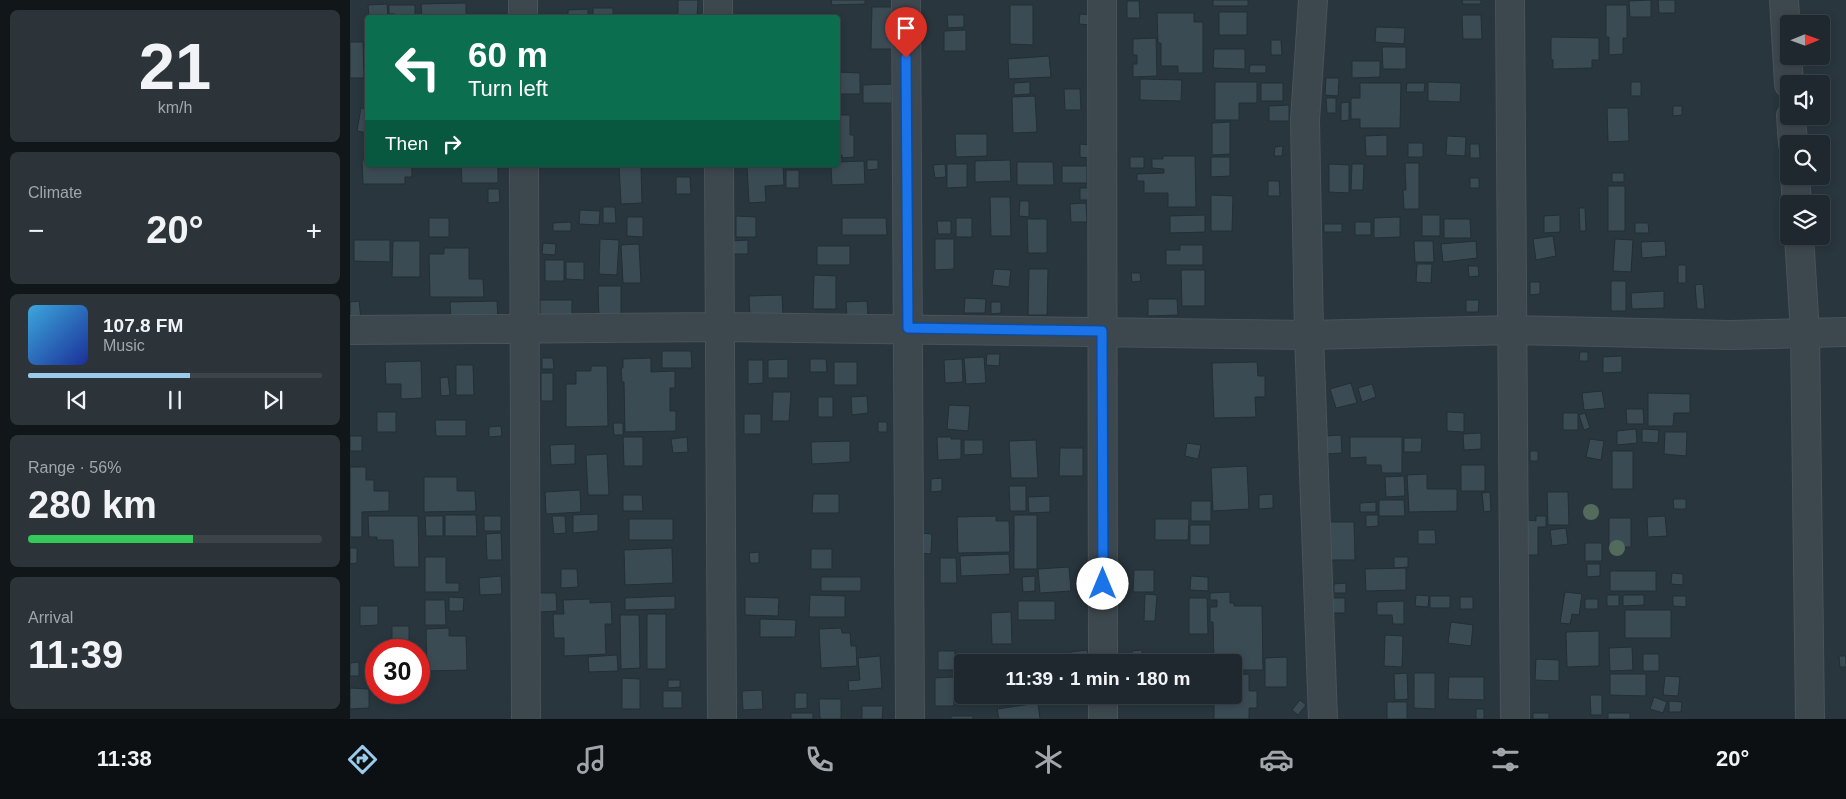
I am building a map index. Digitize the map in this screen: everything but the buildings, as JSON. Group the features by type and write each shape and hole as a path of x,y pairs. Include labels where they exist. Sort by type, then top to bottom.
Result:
{"street":[{"path":"523,0 523,15"},
{"path":"718,0 718,15"},
{"path":"906,0 910,719"},
{"path":"1102,0 1103,654"},
{"path":"1313,0 1305,120 1309,335 1323,719"},
{"path":"1510,0 1515,719"},
{"path":"1784,0 1788,75"},
{"path":"524,167 526,719"},
{"path":"719,167 722,719"},
{"path":"1800,245 1805,332 1810,719"},
{"path":"350,330 720,327 908,328 1309,335 1513,330 1730,335 1846,332"},
{"path":"1103,704 1103,719"}],"route":[{"path":"906,58 908,328 1102,331 1103,584"}]}
